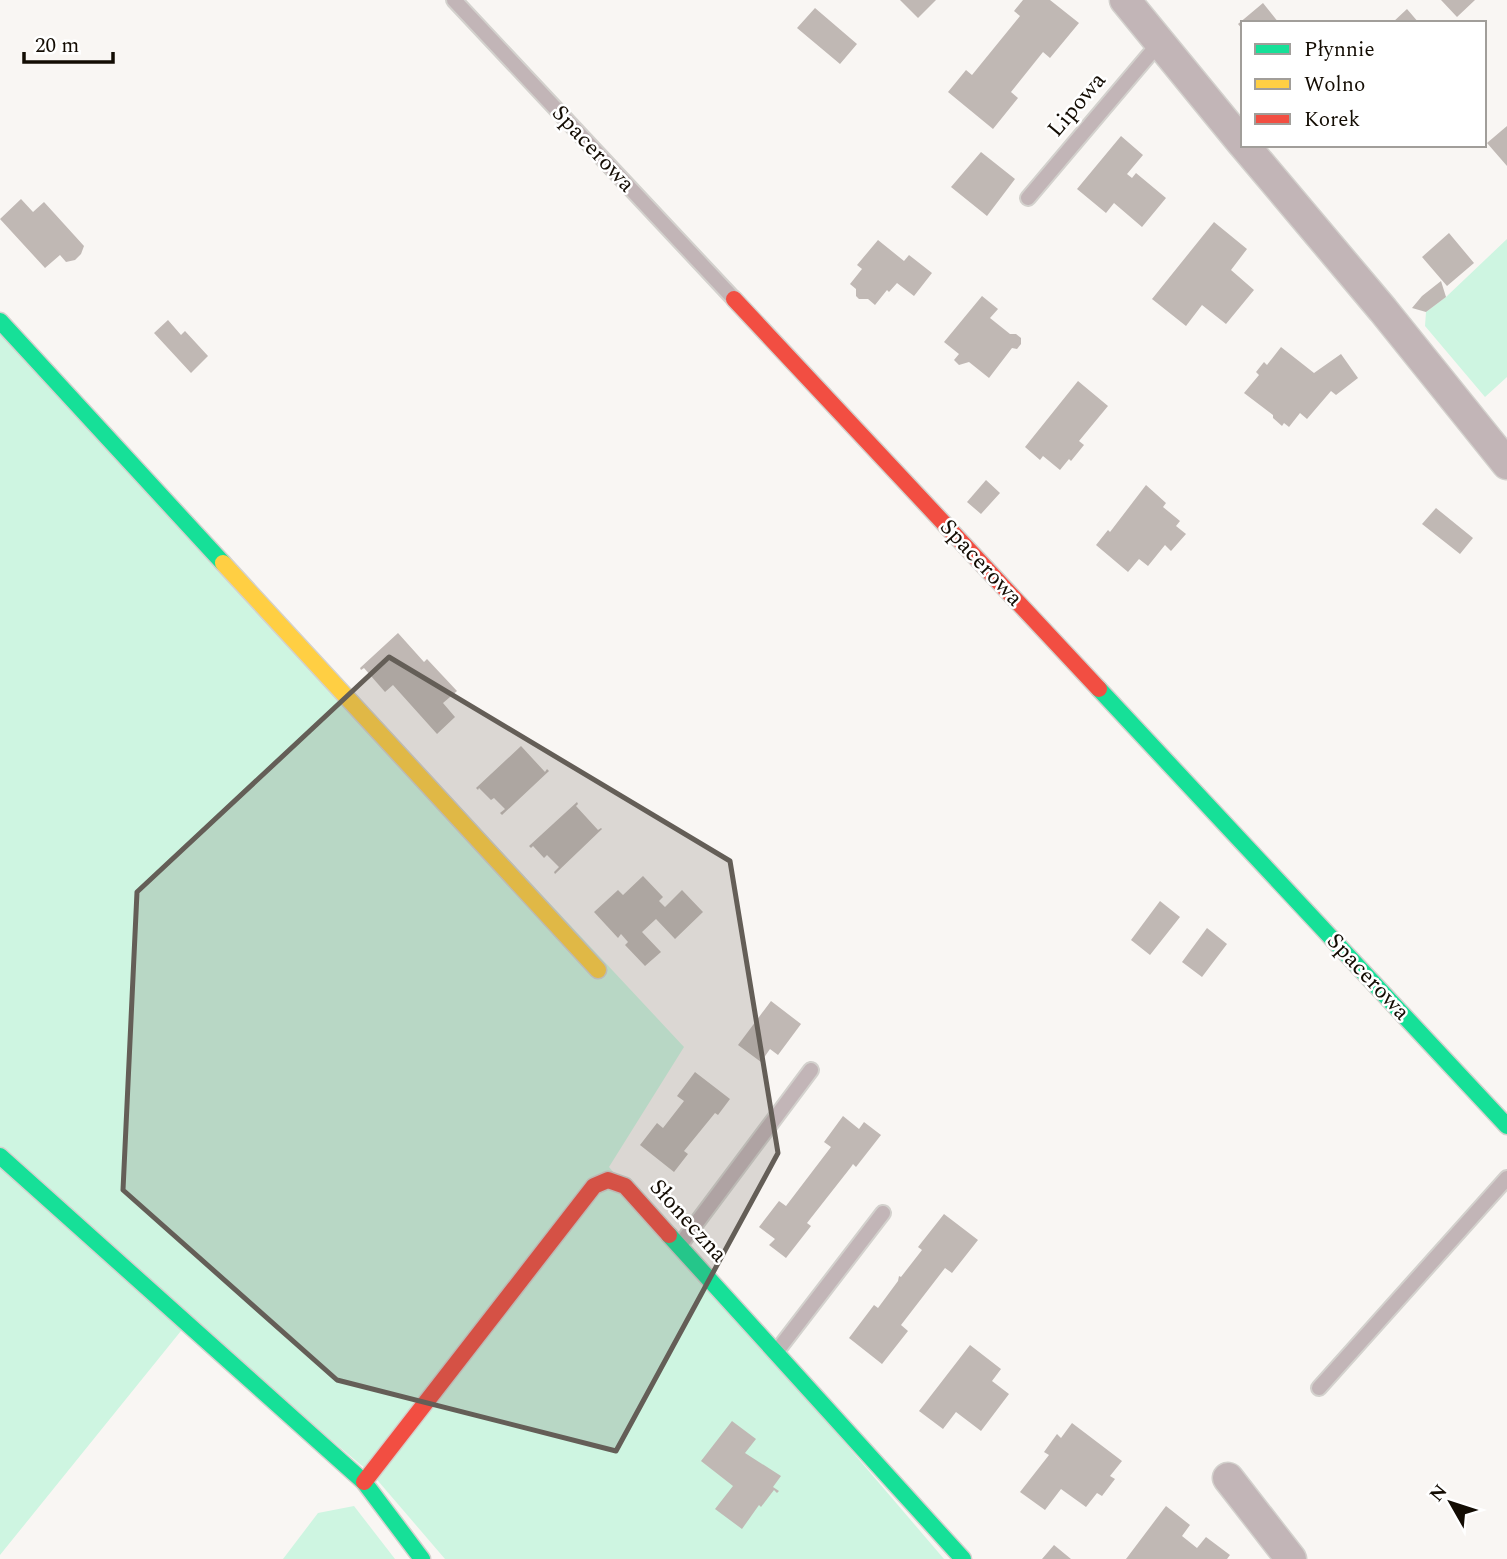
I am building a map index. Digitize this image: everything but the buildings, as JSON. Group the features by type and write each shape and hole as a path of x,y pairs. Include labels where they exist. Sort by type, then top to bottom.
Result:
{"street":[{"path":"1125,0 1241,143"},
{"path":"1245,147 1383,310 1507,464"},
{"name":"Spacerowa","path":"734,299 1507,1126"},
{"path":"0,321 598,970"},
{"path":"0,1156 363,1482 422,1559"},
{"name":"Słoneczna","path":"363,1482 594,1186 608,1180 625,1186 963,1559"},
{"path":"1228,1478 1291,1559"}],"lane":[{"name":"Spacerowa","path":"454,0 734,299"},
{"name":"Lipowa","path":"1028,198 1160,43"},
{"path":"679,1245 811,1070"},
{"path":"1319,1388 1507,1178"},
{"path":"776,1352 883,1213"}],"highlighted area":[{"path":"389,657 730,861 778,1153 616,1451 337,1380 123,1190 137,892"}],"green space":[{"path":"1507,239 1507,377 1485,397 1425,326 1426,312 1446,297"},
{"path":"0,314 684,1047 609,1167 944,1559 445,1559 373,1475 189,1321 0,1555"},
{"path":"354,1506 395,1559 283,1559 318,1513"}],"traffic: fast":[{"path":"0,321 223,563"},
{"path":"1099,689 1507,1126"},
{"path":"0,1156 364,1482 422,1559"},
{"path":"669,1235 963,1559"}],"traffic: slow":[{"path":"223,563 598,970"}],"traffic: jam":[{"path":"734,299 1099,689"},
{"path":"364,1482 594,1186 608,1180 625,1186 669,1235"}]}
